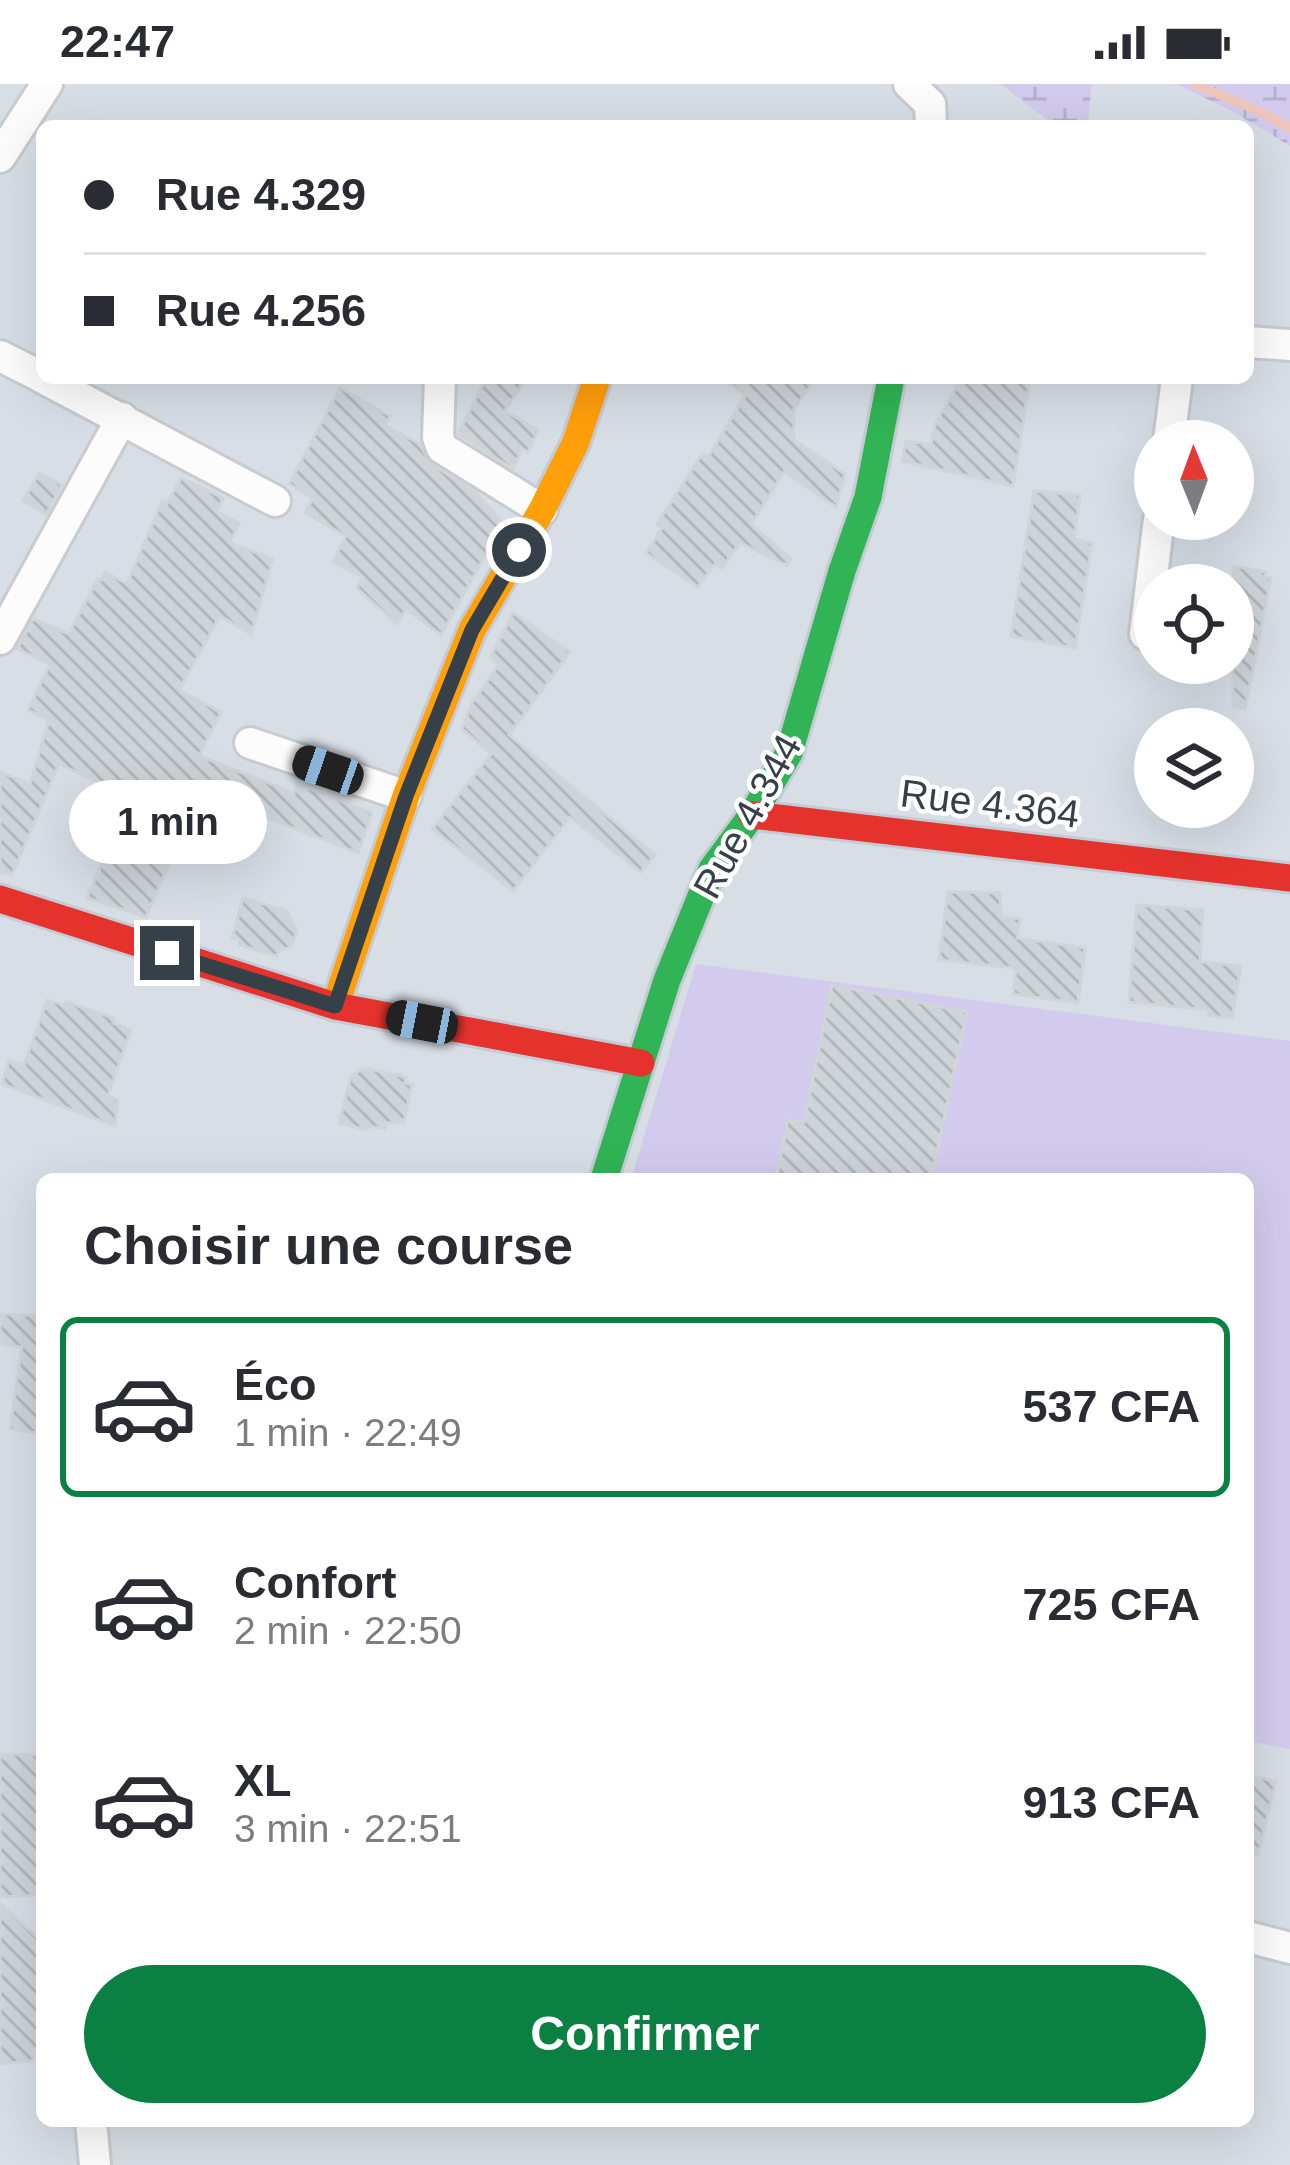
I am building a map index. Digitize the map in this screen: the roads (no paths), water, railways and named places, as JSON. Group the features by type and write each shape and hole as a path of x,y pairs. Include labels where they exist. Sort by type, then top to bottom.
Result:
{"street":[{"path":"0,157 47,84"},
{"path":"1254,342 1290,345"},
{"path":"0,356 36,374"},
{"path":"55,384 275,501"},
{"path":"440,384 437,436 442,448 542,510"},
{"path":"335,1006 406,796 472,630 542,510 576,442 595,384"},
{"name":"Rue 4.344","path":"606,1173 667,980 712,869 789,753 868,497 890,384"},
{"path":"1172,420 1176,384"},
{"path":"0,639 122,418"},
{"path":"250,743 406,796"},
{"name":"Rue 4.364","path":"752,815 1290,878"},
{"path":"0,899 335,1006 641,1064"},
{"path":"1254,1939 1290,1948"},
{"path":"92,2127 95,2165"}],"waterway":[{"path":"1194,84 1290,129"}]}
